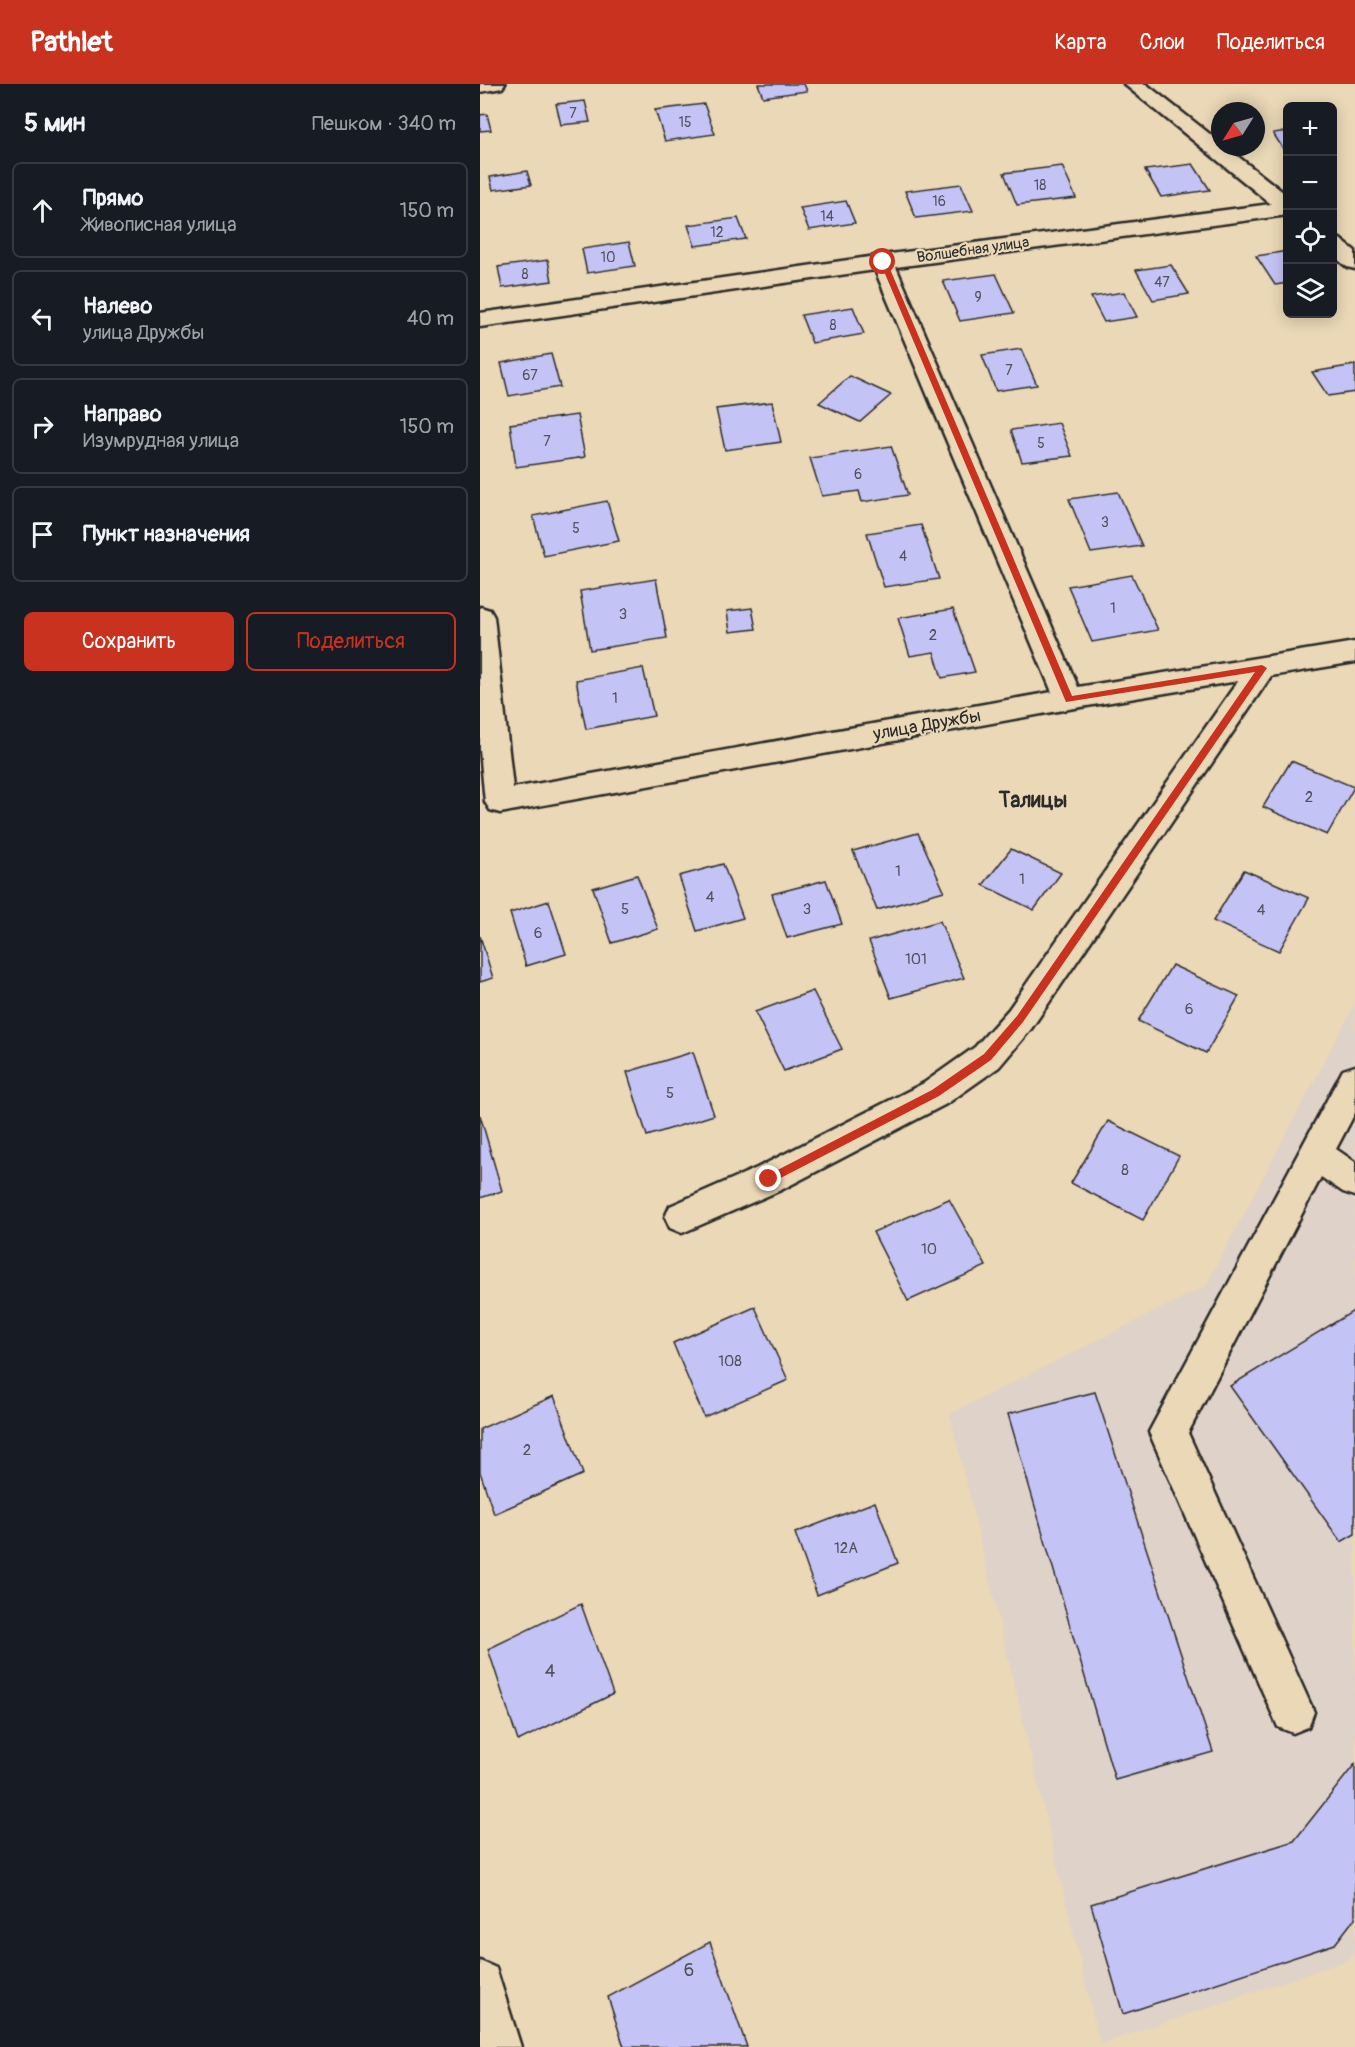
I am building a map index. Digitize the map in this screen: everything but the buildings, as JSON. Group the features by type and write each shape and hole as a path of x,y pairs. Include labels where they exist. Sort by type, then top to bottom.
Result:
{"street":[{"path":"480,86 495,84"},
{"path":"1134,84 1283,205"},
{"name":"Волшебная улица","path":"480,320 883,262 1283,209"},
{"path":"1337,236 1355,262"},
{"path":"883,262 1069,699"},
{"name":"улица Дружбы","path":"480,617 500,802 1069,699 1355,652"},
{"path":"682,1217 769,1179 936,1093 987,1057 1020,1019 1262,668"},
{"path":"1293,1712 1168,1432 1355,1080"},
{"path":"1316,1154 1355,1181"},
{"path":"480,1984 498,2047"}],"shaded area":[{"path":"1355,1004 1355,1950 1345,1961 1100,2044 950,1414 1206,1286"}],"district":[{"name":"Талицы","path":"1033,800"}],"route":[{"path":"769,1179 936,1093 987,1057 1020,1019 1262,668 1069,699 883,262"}]}
